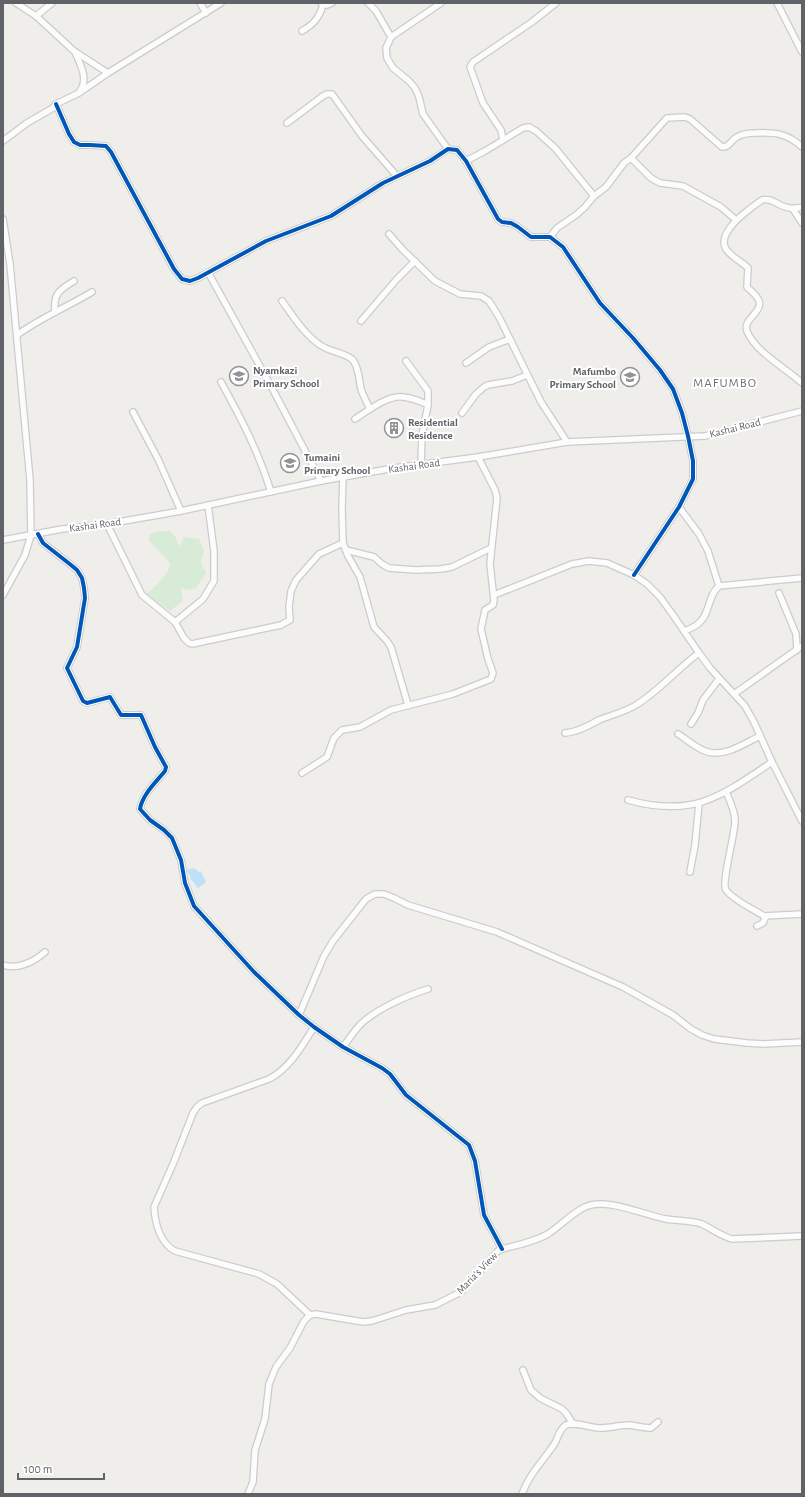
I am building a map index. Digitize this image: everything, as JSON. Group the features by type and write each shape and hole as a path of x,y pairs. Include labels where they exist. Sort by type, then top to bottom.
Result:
{"street":[{"path":"16,3 36,16 74,51 108,73"},
{"path":"36,16 52,3"},
{"path":"200,3 206,13"},
{"path":"3,141 27,123 53,108 56,104 79,93 108,73 221,3"},
{"path":"302,31 314,23 320,12 322,4 327,5 332,3"},
{"path":"368,3 376,11 391,37"},
{"path":"441,3 391,37 386,48 387,58 394,68 415,88 423,114 448,149"},
{"path":"503,140 501,130 483,104 470,67 473,62 532,22 556,3"},
{"path":"777,3 802,52"},
{"path":"74,51 84,76 83,87 79,93"},
{"path":"287,123 323,96 332,94 362,136 396,176"},
{"path":"56,104 74,142 80,145 106,146 111,152 178,276 182,279 190,280 209,274 266,241 331,216 383,182 419,167 448,149 457,150 466,161 498,219 502,222 511,223 531,237 550,237 563,247 600,304 633,338 660,370 673,389 682,413 688,436 693,461 693,479 679,507 634,575"},
{"path":"550,237 557,228 576,215 594,196 606,187 624,163 631,158 667,118 685,117 690,119 722,147 725,147 736,137 767,132 774,132 787,136 802,147"},
{"path":"466,161 529,126 555,148 594,196"},
{"path":"631,158 651,178 660,183 683,186 721,207 736,220"},
{"path":"802,207 793,209 780,206 770,200 762,200 736,220 724,241 725,248 748,268 746,279 747,287 760,304 747,324 746,329 749,336 783,369 802,383"},
{"path":"793,209 802,223"},
{"path":"3,219 10,264 34,535 3,595"},
{"path":"389,234 403,250 435,280 450,290 460,294 481,296 489,300 493,305 527,375 551,418 567,442"},
{"path":"361,321 397,279 415,261"},
{"path":"209,274 321,481"},
{"path":"55,312 54,300 58,292 74,282"},
{"path":"16,335 29,326 92,292"},
{"path":"282,301 303,328 318,344 328,350 347,356 353,360 362,391 370,409"},
{"path":"466,363 489,348 510,339"},
{"path":"406,361 427,388 429,395 422,435 421,464"},
{"path":"462,413 476,394 484,387 512,381 527,375"},
{"path":"221,382 242,419 271,492"},
{"path":"355,419 384,402 402,396 428,405"},
{"name":"Kashai Road","path":"3,540 107,524 208,506 343,477 567,442 705,436 802,411"},
{"path":"133,412 158,459 181,511"},
{"path":"302,773 327,757 334,738 342,730 360,726 391,710 454,694 491,679 493,672 488,659 482,629 485,610 493,605 494,595 490,564 497,498 495,490 478,457"},
{"path":"343,477 343,543 360,577 374,627 391,647 408,705"},
{"path":"175,622 203,600 214,581 214,551 208,506"},
{"path":"679,507 699,534 708,551 719,586"},
{"path":"107,524 142,595 175,622 184,638 192,644 287,623 290,620 289,607 291,591 296,580 319,554 343,543"},
{"path":"34,535 71,565 82,578 85,598 77,647 67,668 83,701 87,703 110,697 120,715 141,715 155,747 165,763 165,771 146,795 140,810 172,838 181,860 185,883 191,900 198,912 249,967 298,1015 343,1047 382,1068 390,1074 406,1095 469,1145 475,1161 484,1215 502,1248"},
{"path":"346,550 374,557 389,568 441,570 452,567 491,548"},
{"path":"494,595 572,564 583,562 607,563 634,575 647,584 660,597 719,679 745,706 802,821"},
{"path":"684,631 696,626 703,618 713,594 719,586 802,578"},
{"path":"734,694 799,648 796,634 779,593"},
{"path":"565,733 577,731 635,706 699,653"},
{"path":"691,724 708,692 719,679"},
{"path":"678,734 697,748 716,753 732,749 760,736"},
{"path":"628,800 648,805 660,806 699,803 712,799 726,792 772,762"},
{"path":"726,792 732,806 735,820 724,888 728,893 764,916 802,914"},
{"path":"690,872 699,803"},
{"path":"298,1015 324,956 333,941 366,899 369,896 379,894 394,898 408,905 497,932 624,987 674,1016 691,1029 702,1035 714,1039 747,1043 764,1044 802,1042"},
{"path":"757,926 764,923 764,916"},
{"path":"3,965 12,967 23,965 45,952"},
{"path":"343,1047 356,1030 368,1018 412,994 428,989"},
{"path":"248,1494 252,1482 255,1450 266,1419 269,1384 276,1367 290,1348 302,1325 310,1314 270,1279 259,1274 175,1251 168,1247 163,1241 160,1233 154,1207 193,1113 197,1107 202,1103 279,1074 300,1049 314,1027"},
{"name":"Maria's View","path":"310,1314 363,1322 372,1321 406,1310 435,1305 461,1292 502,1248 536,1240 548,1234 583,1208 602,1205 631,1209 664,1219 694,1222 702,1224 732,1239 802,1236"},
{"path":"522,1370 531,1390 540,1398 562,1409 573,1424"},
{"path":"522,1494 531,1476 556,1441 563,1427 573,1424 598,1428 614,1428 628,1425 651,1428 658,1422"}],"green space":[{"path":"160,531 170,531 176,538 179,547 184,537 199,539 204,550 201,563 206,573 196,588 189,590 181,588 183,601 170,611 146,594 164,577 169,569 170,564 149,541 150,534"}],"water":[{"path":"194,868 199,872 201,871 206,882 198,888 186,870"}],"cycle path":[{"path":"56,104 74,142 80,145 106,146 111,152 174,269 182,279 190,281 266,241 331,216 383,183 430,161 448,149 457,150 466,161 498,219 502,222 511,223 531,237 550,237 563,247 600,303 633,338 660,370 673,389 682,413 688,436 693,461 693,479 679,507 634,575"},
{"path":"38,534 43,543 77,570 82,578 85,598 77,647 67,668 83,701 87,703 110,697 121,715 141,715 155,747 166,767 165,771 146,794 140,809 150,820 172,838 181,860 185,883 194,906 254,972 299,1015 343,1047 382,1068 390,1074 406,1095 469,1145 475,1161 484,1215 502,1249"}],"place":[{"name":"Nyamkazi Primary School","path":"239,376"},
{"name":"Mafumbo Primary School","path":"630,377"},
{"name":"Residential Residence","path":"394,428"},
{"name":"Tumaini Primary School","path":"290,463"}],"district":[{"name":"MAFUMBO","path":"725,383"}]}
